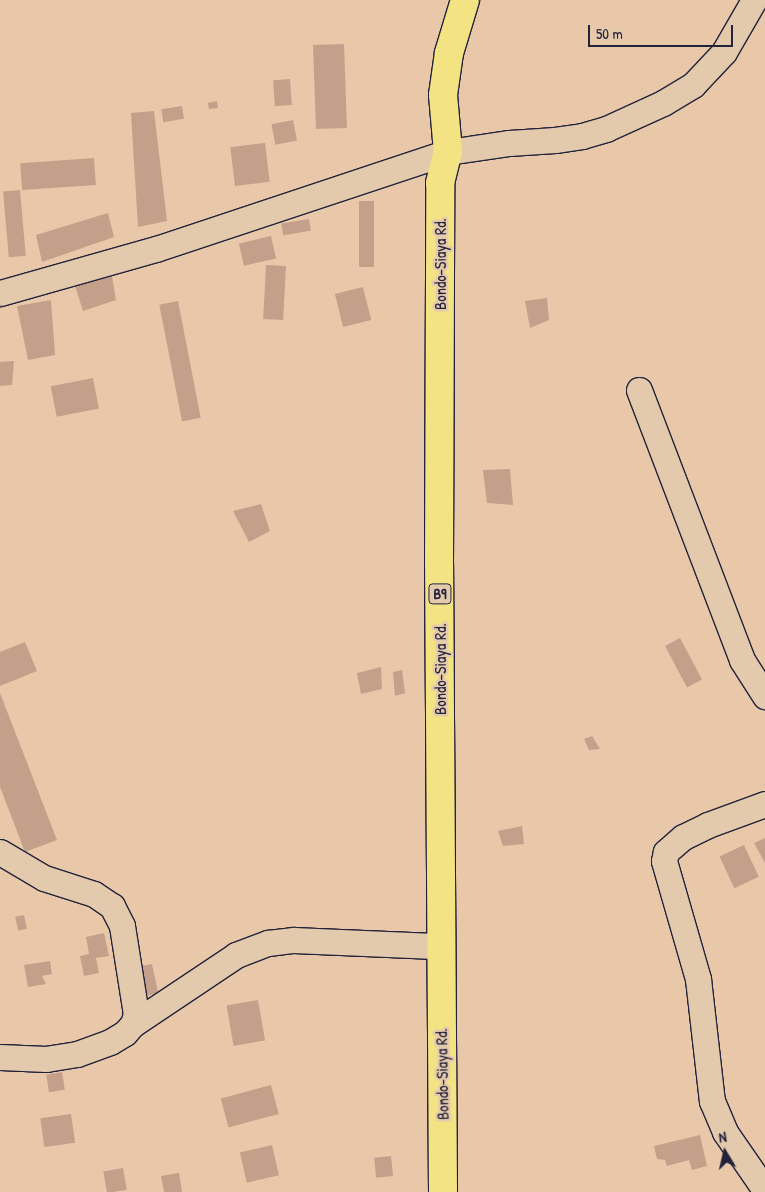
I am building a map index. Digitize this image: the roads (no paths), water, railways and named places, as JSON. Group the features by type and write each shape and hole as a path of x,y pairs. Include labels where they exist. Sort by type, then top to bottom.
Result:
{"highway":[{"name":"Bondo-Siaya Rd.","path":"443,1192 440,946 440,183 448,152 443,95 449,53 466,0"}],"street":[{"path":"0,293 156,250 448,152 582,136 606,129 663,103 693,85 724,52 754,0"},
{"path":"639,390 742,660 765,696"},
{"path":"765,804 708,824 683,837 666,852 664,861 698,979 712,1101 725,1132 765,1190"},
{"path":"0,852 44,878 94,894 112,906 122,926 126,946 135,1004 133,1024"},
{"path":"0,1057 46,1059 77,1054 110,1042 124,1033 133,1024 236,955 268,943 294,940 440,946"}]}
